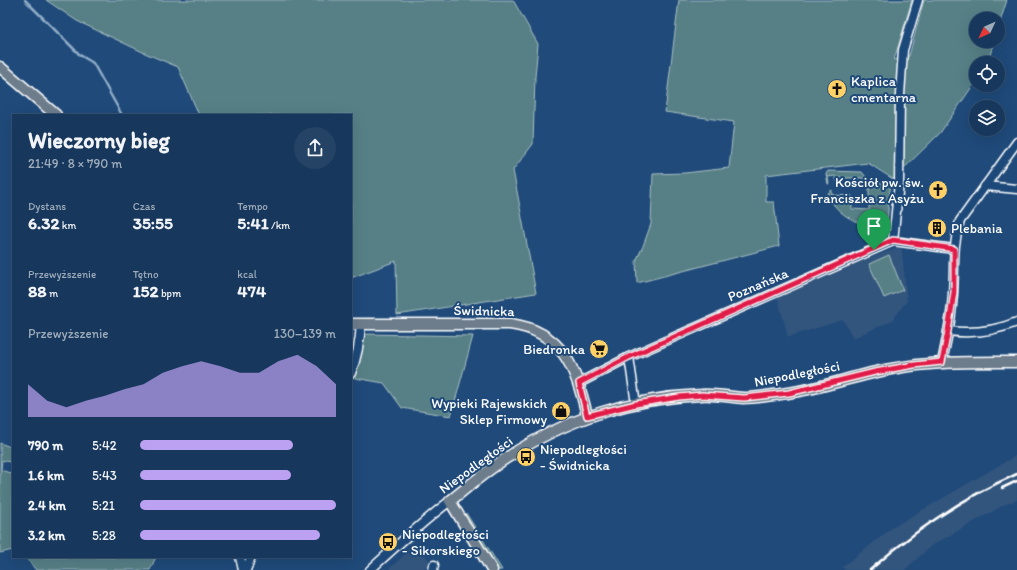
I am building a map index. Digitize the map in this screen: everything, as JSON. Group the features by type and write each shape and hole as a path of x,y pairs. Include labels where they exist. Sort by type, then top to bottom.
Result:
{"main road":[{"path":"0,67 55,114"},
{"name":"Świdnicka","path":"356,324 495,324 521,326 542,334 551,341 574,370 579,383 587,416"},
{"name":"Niepodległości","path":"450,501 479,477 526,445 548,433 587,416 636,404 702,395 744,398 789,393 875,372 914,365 942,362 1017,362"},
{"path":"450,501 492,570"}],"street":[{"path":"918,0 903,50 900,95 900,183 893,240 954,249"},
{"path":"942,362 954,292 954,249 956,233 960,222 1017,142"},
{"path":"985,186 1017,189"},
{"name":"Poznańska","path":"579,383 629,357 893,240"},
{"path":"948,331 959,332 999,329 1017,322"},
{"path":"352,370 356,358 360,332 356,324"},
{"path":"629,357 636,404"},
{"name":"Niepodległości","path":"370,570 434,513 450,501"},
{"path":"240,558 245,570"},
{"path":"245,570 251,558"}],"shaded area":[{"path":"898,248 902,250 907,301 892,321 853,338 843,320 788,337 778,299 781,295 850,265"},
{"path":"1017,455 1017,500 1004,505 931,546 905,570 845,570 842,567 893,527"},
{"path":"414,542 417,548 430,561 426,567 420,570 388,570 405,554"}],"green space":[{"path":"46,0 513,0 538,44 535,77 533,144 513,170 536,293 397,315 396,261 352,278 352,114 199,114 178,67 77,21"},
{"path":"679,0 912,0 894,60 909,56 924,0 1007,0 1003,12 969,12 969,48 992,48 990,56 969,56 969,91 940,133 893,179 868,163 766,175 766,202 774,202 779,246 637,283 636,261 651,224 653,174 685,173 729,168 734,122 665,112"},
{"path":"828,171 862,172 869,181 864,182 863,178 839,178 838,184 835,176 828,177 828,184 826,174"},
{"path":"869,184 891,184 889,197 893,198 894,200 889,199 887,225 884,232 859,223 843,214 832,201 828,193 832,190 832,195 852,196 852,209 869,210"},
{"path":"889,255 903,290 884,298 869,264"},
{"path":"363,334 473,336 451,416 402,408 384,383 355,378"},
{"path":"0,443 12,448 12,463 2,460 1,470 12,474 12,550 0,553"},
{"path":"466,513 502,570 498,570 463,515"},
{"path":"26,558 156,558 150,570 36,570"}],"waterway":[{"path":"25,0 80,55 93,63 121,114"}],"railway":[{"path":"870,570 904,542 940,516 978,493 1017,474"},
{"path":"1002,488 1017,481"}],"place":[{"name":"Kaplica cmentarna","path":"837,89"},
{"name":"Kościół pw. św. Franciszka z Asyżu","path":"938,190"},
{"name":"Plebania","path":"937,228"},
{"name":"Biedronka","path":"599,349"},
{"name":"Wypieki Rajewskich Sklep Firmowy","path":"561,411"},
{"name":"Niepodległości - Świdnicka","path":"526,457"},
{"name":"Niepodległości - Sikorskiego","path":"388,542"}],"route":[{"path":"893,240 954,249 954,292 942,362 875,372 789,393 744,398 702,395 679,397 636,404 587,416 579,383 629,357 874,250 893,240"}]}
